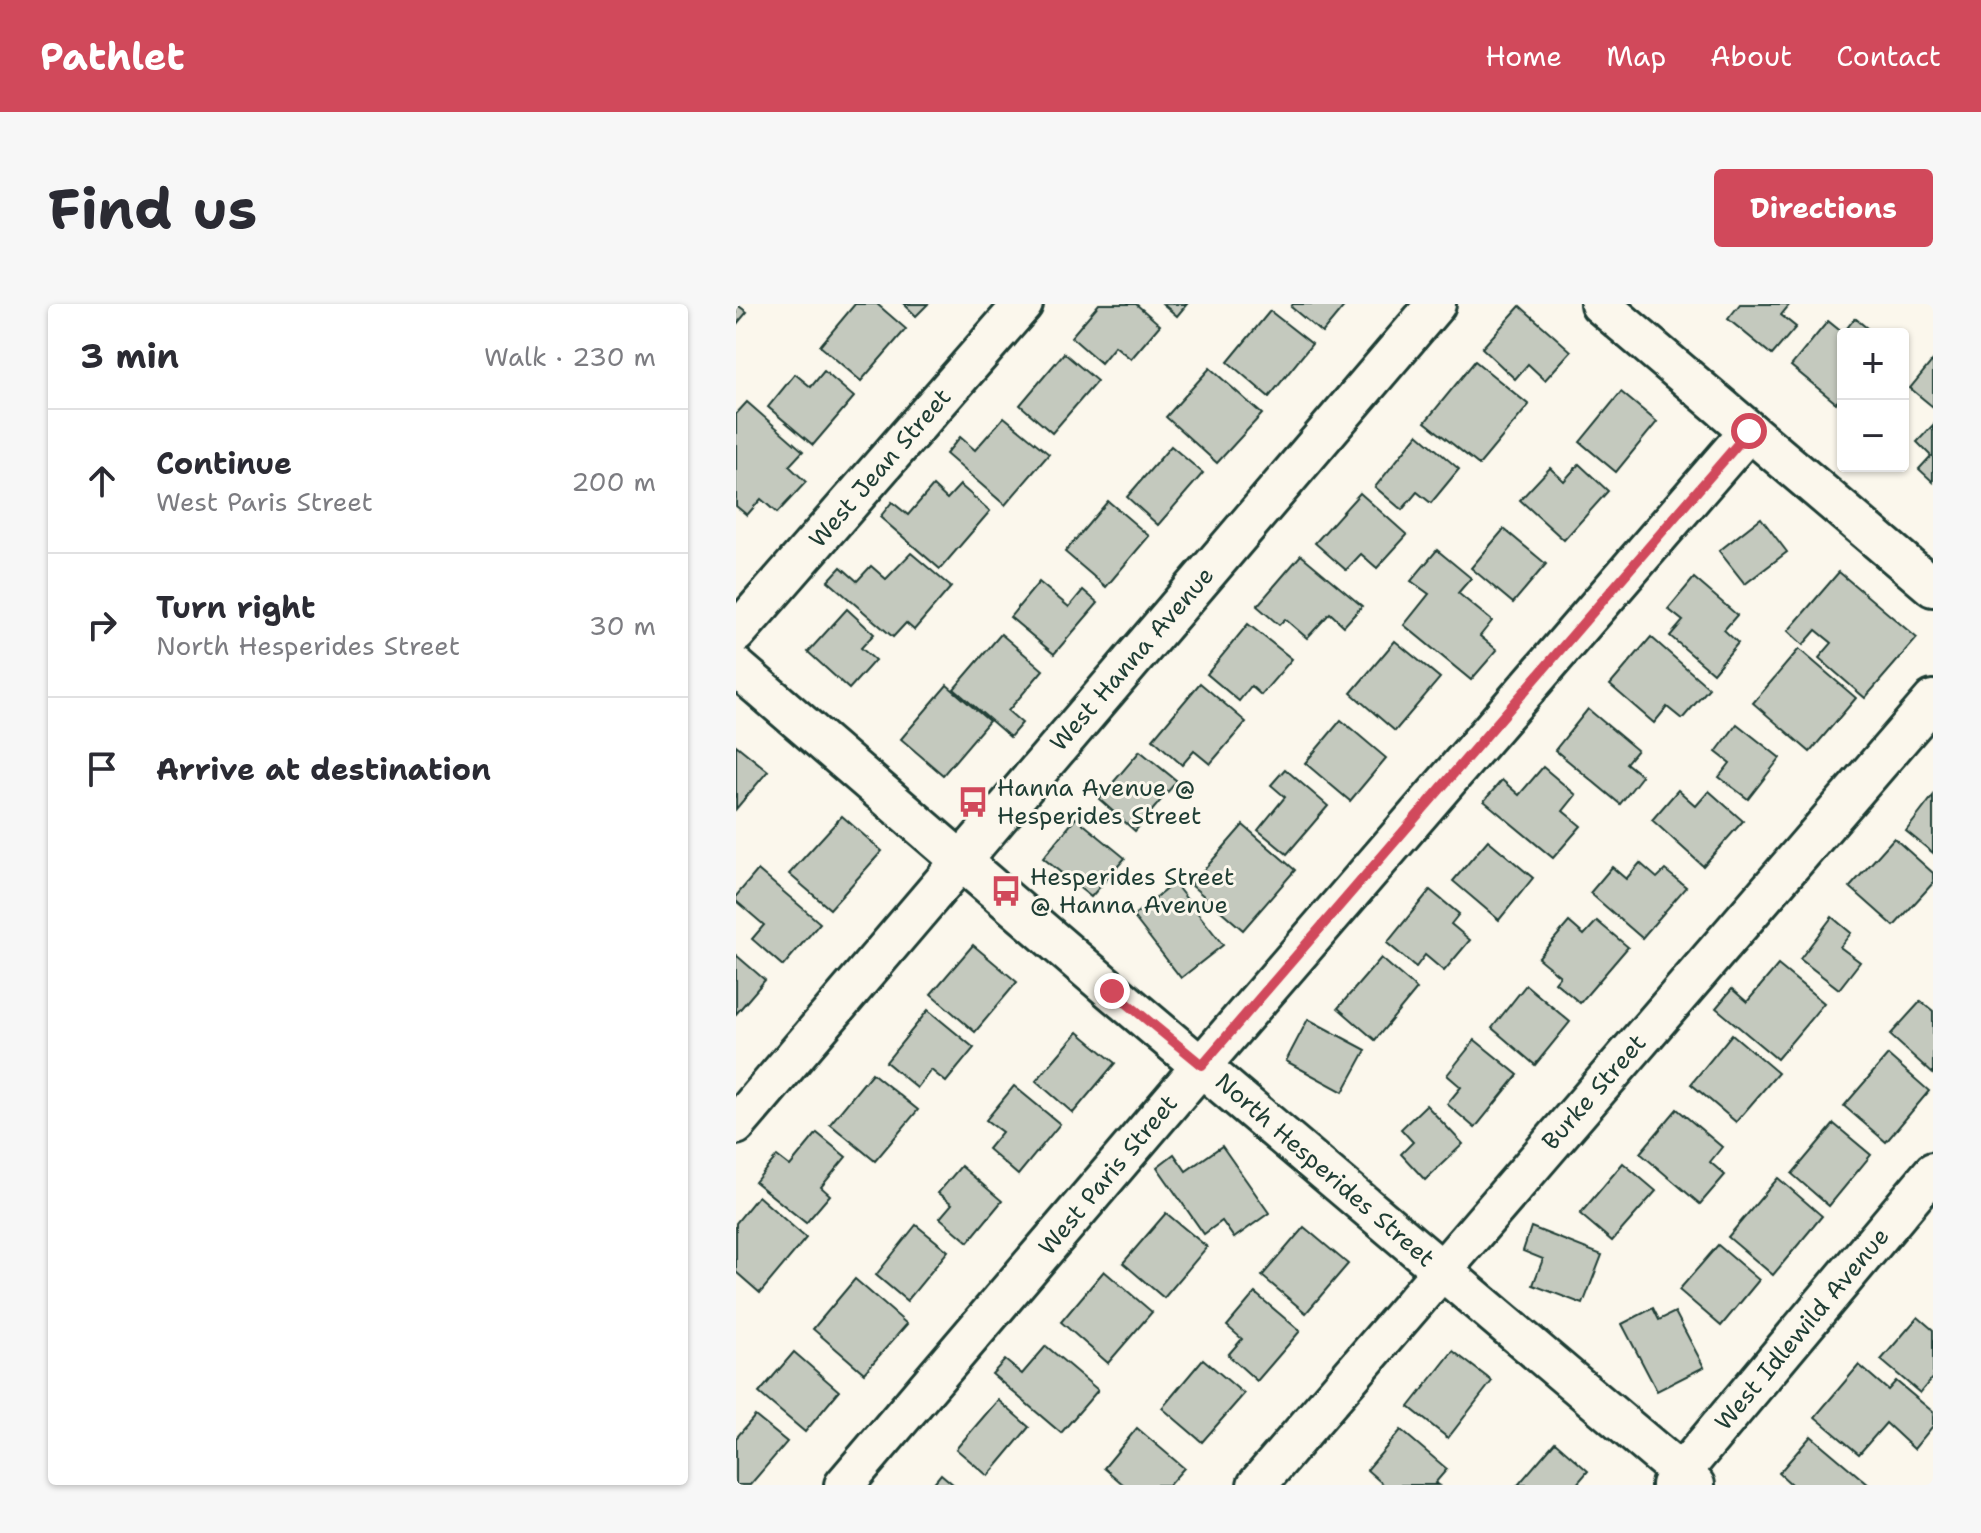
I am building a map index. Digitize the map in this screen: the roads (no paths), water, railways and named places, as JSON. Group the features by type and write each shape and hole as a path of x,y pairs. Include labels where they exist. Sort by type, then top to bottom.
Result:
{"street":[{"name":"West Jean Street","path":"736,633 1023,304"},
{"name":"West Hanna Avenue","path":"736,1125 1436,304"},
{"path":"1600,304 1933,587"},
{"name":"West Paris Street","path":"844,1485 1749,431"},
{"name":"North Hesperides Street","path":"736,667 1441,1270 1682,1481"},
{"name":"Burke Street","path":"1257,1485 1933,700"},
{"name":"West Idlewild Avenue","path":"1682,1481 1933,1172"}],"place":[{"name":"Hanna Avenue @ Hesperides Street","path":"973,802"},
{"name":"Hesperides Street @ Hanna Avenue","path":"1006,891"}]}
